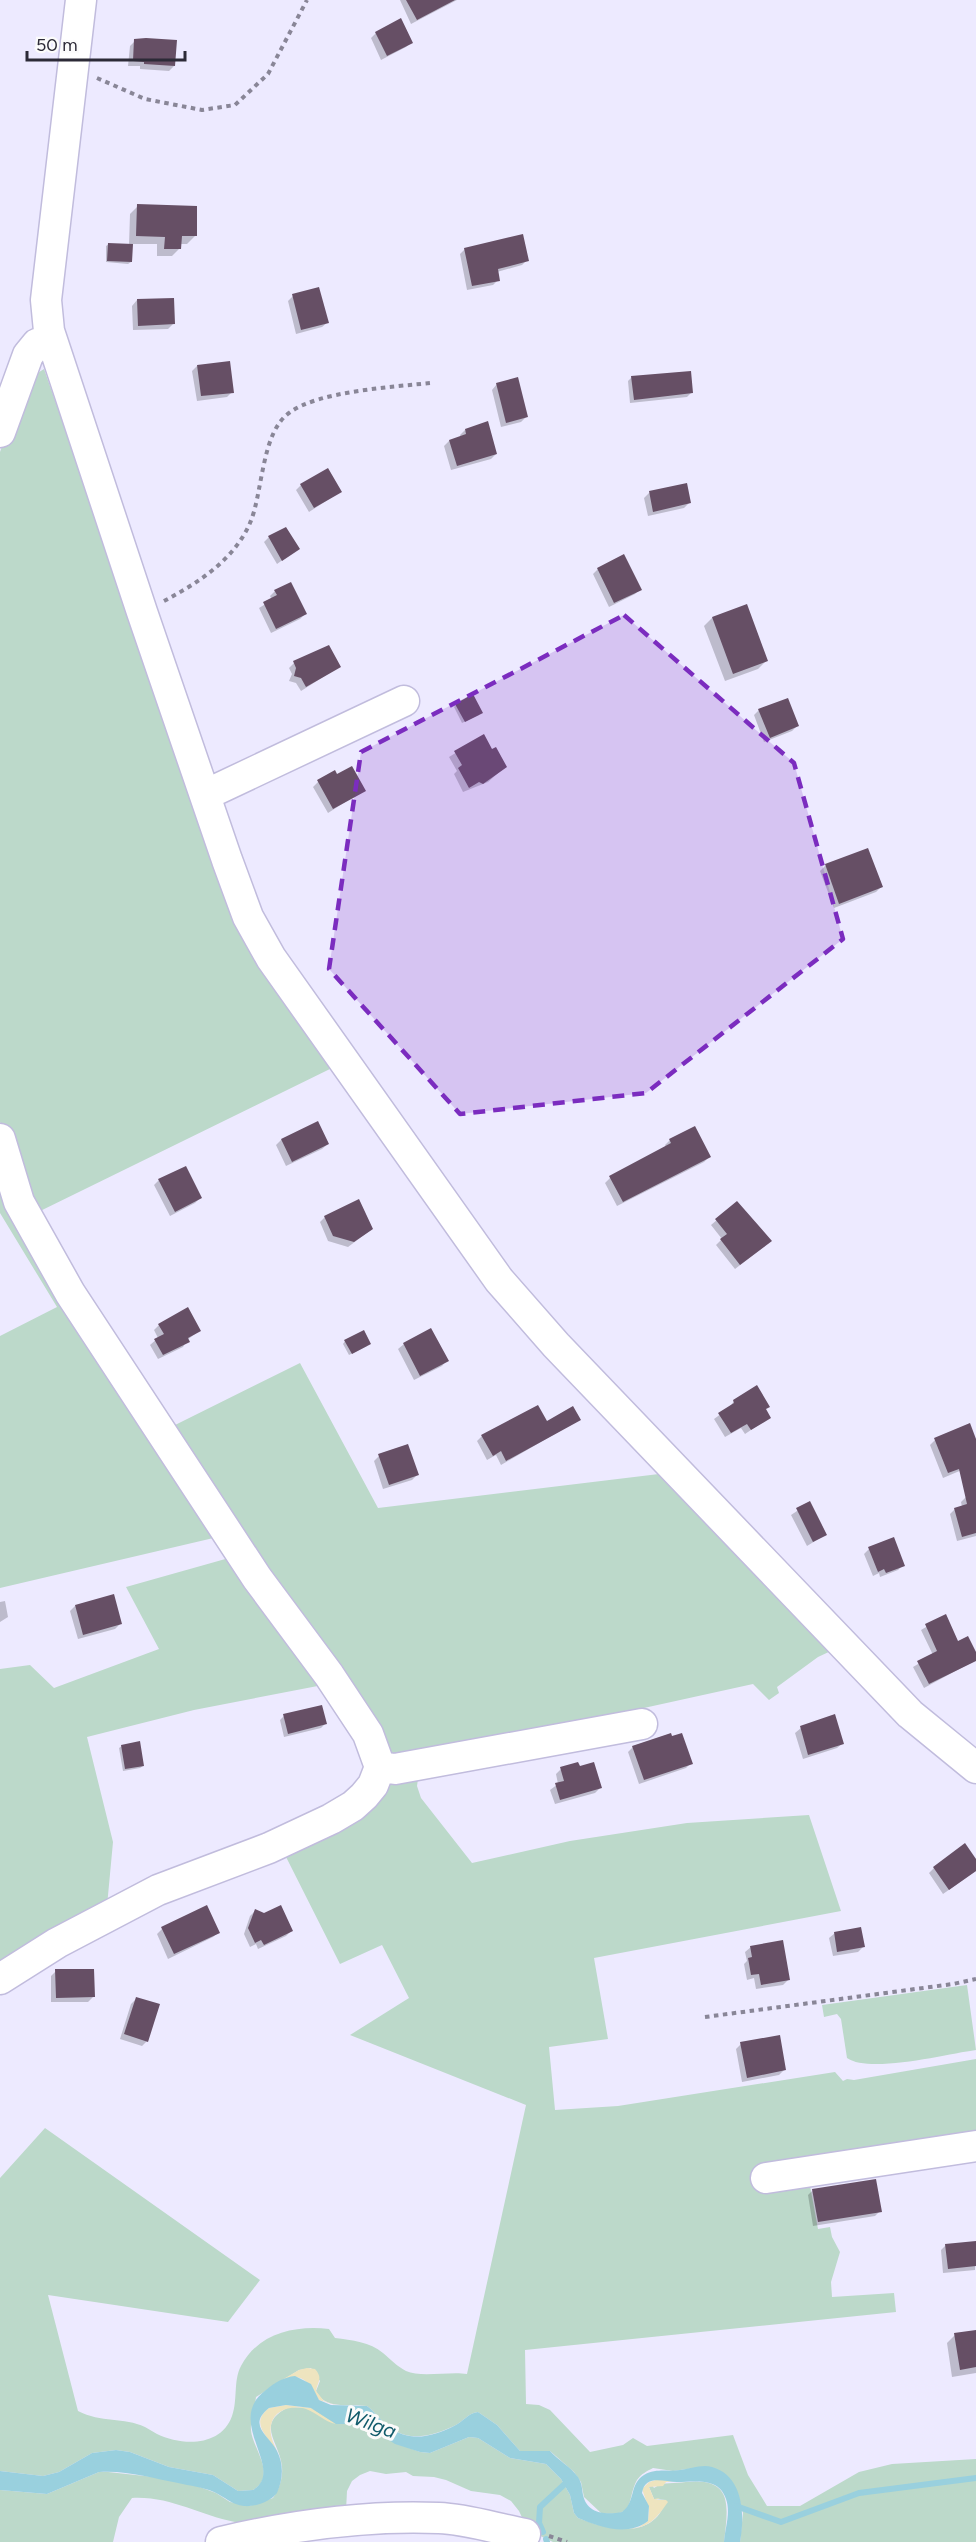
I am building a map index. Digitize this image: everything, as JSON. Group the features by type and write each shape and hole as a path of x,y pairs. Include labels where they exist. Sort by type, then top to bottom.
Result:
{"street":[{"path":"81,0 46,300 51,339 205,795 248,917 256,933 499,1280 564,1353 910,1714 976,1768"},
{"path":"0,432 28,355 37,344 51,339"},
{"path":"205,795 404,701"},
{"path":"0,1139 19,1202 70,1293 257,1578 368,1734 380,1767 373,1785 364,1796 346,1810 269,1848 158,1890 57,1943 0,1979"},
{"path":"380,1767 395,1769 642,1724"},
{"path":"766,2178 976,2145"},
{"path":"221,2542 245,2536 367,2519 441,2518 525,2534"}],"path":[{"path":"74,67 145,99 202,110 235,105 268,74 307,0"},
{"path":"142,612 197,583 231,553 250,523 272,435 287,413 312,400 430,383"},
{"path":"705,2017 976,1979"}],"highlighted area":[{"path":"624,615 794,763 843,939 646,1093 460,1114 329,969 361,752"}],"green space":[{"path":"44,369 230,899 332,1068 32,1215 0,1122 0,452 25,381"},
{"path":"0,1173 222,1536 0,1588 0,1336 57,1307 0,1213"},
{"path":"300,1363 378,1508 659,1474 833,1650 818,1657 777,1687 779,1693 769,1700 753,1684 521,1735 380,1756 163,1431"},
{"path":"236,1556 328,1684 194,1710 87,1737 113,1842 107,1906 0,1969 0,1669 30,1665 54,1688 159,1649 126,1587"},
{"path":"419,1772 417,1786 421,1798 472,1863 570,1841 687,1823 809,1815 841,1911 594,1958 608,2039 549,2047 555,2110 618,2106 835,2072 843,2081 854,2080 976,2059 976,2138 810,2186 818,2229 830,2227 832,2237 840,2252 831,2282 832,2297 894,2293 896,2312 525,2350 526,2404 539,2405 550,2410 590,2452 623,2445 633,2438 647,2446 733,2435 748,2475 767,2506 800,2506 859,2472 892,2464 976,2459 976,2542 740,2542 743,2513 738,2494 701,2467 673,2471 653,2468 637,2480 625,2510 612,2514 601,2513 584,2497 581,2482 574,2472 550,2451 520,2451 497,2425 478,2412 437,2433 421,2436 404,2435 388,2426 367,2406 332,2404 320,2397 316,2391 320,2381 311,2368 299,2370 256,2397 251,2430 264,2469 260,2484 253,2490 238,2491 213,2475 169,2467 130,2452 116,2450 92,2453 59,2472 43,2476 0,2471 0,2178 45,2128 260,2280 228,2322 48,2295 78,2411 95,2417 137,2424 178,2441 200,2441 210,2438 219,2434 227,2426 232,2416 239,2372 248,2355 268,2339 291,2330 304,2328 329,2329 335,2338 372,2346 412,2373 467,2374 526,2105 350,2035 409,1998 382,1945 340,1964 281,1847 380,1780"},
{"path":"967,1985 976,2050 890,2064 858,2062 847,2058 841,2019 837,2014 824,2017 822,2005"},
{"path":"289,2407 311,2408 346,2424 364,2424 386,2439 420,2452 430,2453 469,2437 478,2438 510,2458 546,2464 561,2479 570,2495 574,2513 578,2518 603,2526 629,2529 651,2522 660,2513 666,2500 654,2499 649,2487 652,2485 654,2488 665,2484 686,2482 713,2484 720,2490 726,2506 724,2542 553,2542 528,2530 519,2511 511,2501 500,2495 471,2491 434,2477 413,2476 406,2472 386,2474 370,2471 352,2481 347,2491 346,2511 305,2521 249,2524 222,2519 159,2500 132,2498 119,2517 113,2542 0,2542 0,2490 47,2494 99,2472 154,2477 197,2486 216,2493 230,2502 249,2506 273,2498 280,2484 282,2467 271,2427 279,2413"}],"sand":[{"path":"307,2368 315,2369 319,2375 316,2391 324,2401 339,2406 319,2400 308,2384 300,2378 280,2381"},
{"path":"286,2405 311,2408 336,2424 301,2408 290,2408 280,2412 271,2425 272,2439 278,2453 263,2431 260,2420 269,2408"},
{"path":"659,2479 672,2482 666,2482 663,2486 649,2487 654,2499 660,2498 656,2500 668,2502 651,2522 641,2527 627,2529 639,2527 648,2521 649,2509 642,2489 649,2482"}],"water":[{"name":"Wilga","path":"295,2376 311,2384 319,2400 331,2405 367,2406 388,2426 404,2435 421,2436 437,2433 478,2412 497,2425 520,2451 550,2451 578,2477 585,2501 598,2512 622,2512 629,2503 636,2483 648,2473 700,2466 712,2467 731,2479 740,2498 742,2532 740,2542 724,2542 728,2515 726,2499 718,2487 706,2482 656,2480 647,2483 642,2493 649,2506 648,2521 631,2529 613,2529 578,2518 574,2513 570,2495 561,2479 546,2464 510,2458 478,2438 469,2437 430,2453 420,2452 395,2444 364,2424 336,2424 311,2408 286,2405 269,2408 262,2414 260,2420 262,2431 279,2456 282,2472 277,2493 257,2505 240,2505 205,2489 119,2472 99,2472 47,2494 0,2490 0,2471 43,2476 59,2472 92,2453 116,2450 130,2452 169,2467 213,2475 238,2491 253,2490 262,2481 263,2470 252,2430 251,2416 254,2402 276,2383"}],"building":[{"path":"406,0 455,0 417,20"},
{"path":"401,18 413,43 387,56 375,32"},
{"path":"134,39 177,40 175,66 133,61"},
{"path":"137,204 197,206 197,236 182,236 181,249 164,249 165,237 136,236"},
{"path":"523,234 529,261 498,269 500,281 472,286 464,248"},
{"path":"108,243 133,244 132,262 107,261"},
{"path":"319,287 329,323 301,330 292,294"},
{"path":"174,298 175,324 138,326 137,299"},
{"path":"230,361 234,393 201,396 197,365"},
{"path":"691,371 693,393 634,400 631,376"},
{"path":"518,377 528,417 506,423 496,383"},
{"path":"488,421 497,454 457,466 449,440 466,434 465,429"},
{"path":"328,468 342,492 314,508 300,484"},
{"path":"687,483 691,503 653,512 649,491"},
{"path":"286,527 300,549 282,561 268,536"},
{"path":"624,554 642,590 614,603 597,568"},
{"path":"291,582 307,614 276,629 263,602 277,595 274,590"},
{"path":"747,604 768,661 733,674 712,617"},
{"path":"329,645 341,667 306,687 301,678 294,676 296,668 293,661"},
{"path":"473,694 483,713 465,722 455,704"},
{"path":"788,698 799,726 770,738 758,709"},
{"path":"484,734 492,749 496,747 507,767 483,784 479,782 469,788 458,768 462,765 454,751"},
{"path":"352,766 366,791 333,809 317,780 335,770 337,774"},
{"path":"868,848 883,887 839,904 825,864"},
{"path":"318,1121 329,1144 292,1162 281,1139"},
{"path":"695,1126 711,1157 623,1202 609,1176 671,1143 669,1139"},
{"path":"186,1166 202,1198 175,1212 158,1179"},
{"path":"359,1199 373,1229 354,1242 333,1236 324,1216"},
{"path":"737,1201 772,1241 740,1265 720,1239 727,1234 715,1219"},
{"path":"188,1307 201,1331 188,1338 190,1342 163,1355 154,1339 164,1334 158,1324"},
{"path":"431,1328 449,1361 420,1376 403,1343"},
{"path":"364,1330 371,1344 352,1354 344,1340"},
{"path":"757,1385 770,1407 766,1409 771,1418 751,1430 747,1424 731,1433 718,1413 734,1403 733,1400"},
{"path":"538,1405 547,1421 573,1406 581,1420 506,1461 501,1451 493,1456 481,1435"},
{"path":"970,1423 976,1439 976,1533 962,1537 954,1508 967,1504 959,1469 948,1473 934,1438"},
{"path":"408,1444 419,1475 389,1485 378,1454"},
{"path":"810,1501 827,1535 813,1542 796,1508"},
{"path":"894,1537 905,1566 886,1573 884,1569 878,1572 868,1547"},
{"path":"114,1594 122,1624 83,1635 75,1605"},
{"path":"946,1614 958,1641 968,1636 976,1652 976,1661 929,1684 917,1661 937,1651 925,1624"},
{"path":"322,1705 327,1724 288,1734 283,1714"},
{"path":"835,1714 844,1744 808,1755 800,1726"},
{"path":"671,1733 672,1736 682,1733 693,1764 644,1780 632,1746"},
{"path":"140,1741 144,1766 125,1769 121,1745"},
{"path":"578,1762 580,1766 594,1762 602,1788 560,1800 555,1783 564,1781 560,1767"},
{"path":"965,1843 976,1859 976,1871 949,1890 933,1867"},
{"path":"207,1905 220,1933 174,1954 161,1927"},
{"path":"281,1905 293,1931 264,1945 261,1940 255,1943 248,1928 255,1909 264,1913"},
{"path":"861,1927 865,1947 837,1952 834,1932"},
{"path":"783,1940 790,1980 761,1985 759,1974 751,1975 748,1958 752,1957 750,1946"},
{"path":"55,1969 94,1969 95,1997 56,1998"},
{"path":"136,1997 160,2004 148,2042 124,2034"},
{"path":"780,2035 786,2070 747,2078 740,2042"},
{"path":"876,2179 882,2212 818,2222 812,2189"},
{"path":"976,2241 976,2266 948,2269 945,2244"},
{"path":"976,2330 976,2367 960,2370 954,2333"}],"waterway":[{"path":"736,2506 781,2522 859,2493 976,2478"},
{"path":"543,2532 539,2523 540,2507 569,2480"}]}
